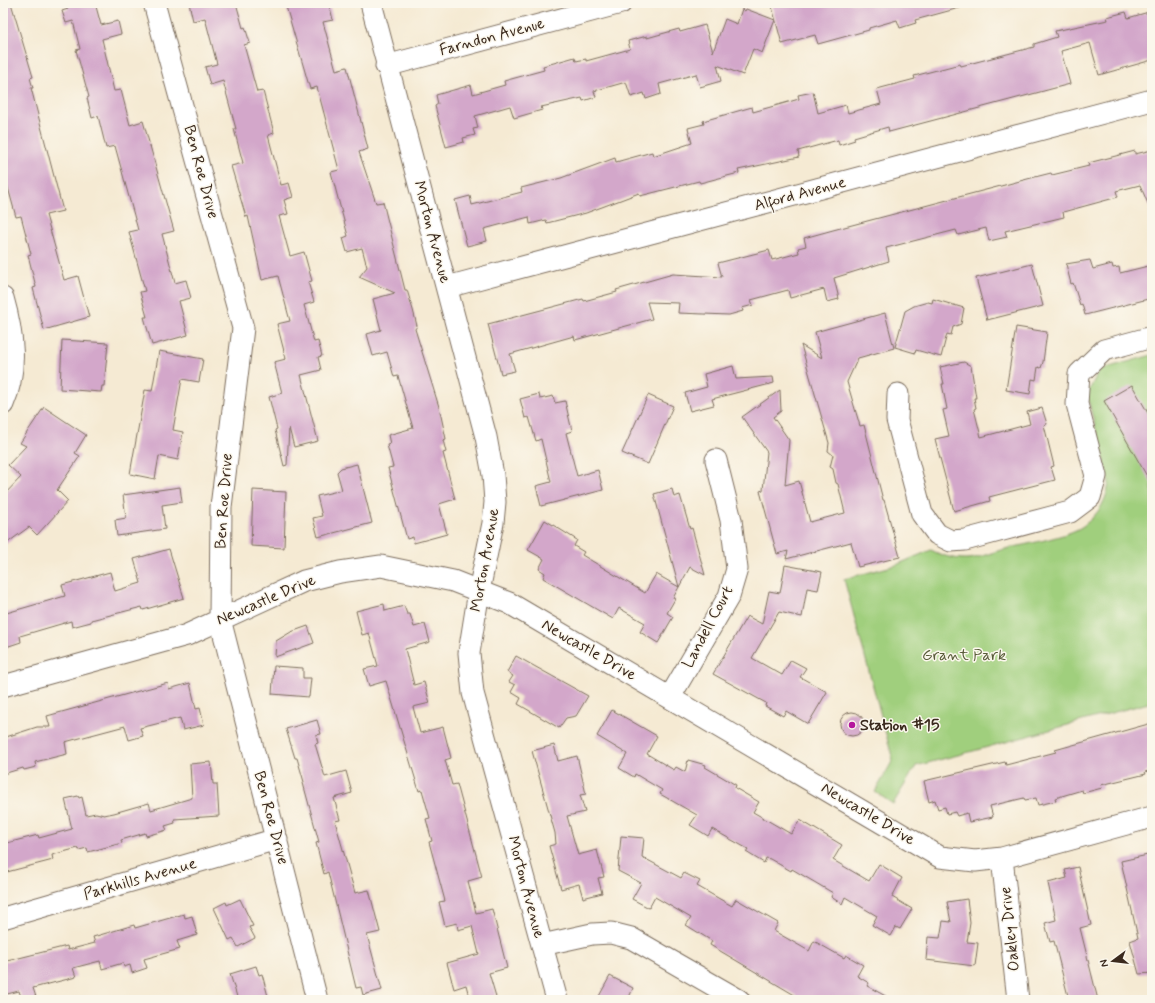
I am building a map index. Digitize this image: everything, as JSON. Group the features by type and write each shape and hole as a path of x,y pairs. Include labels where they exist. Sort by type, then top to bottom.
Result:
{"street":[{"name":"Ben Roe Drive","path":"154,3 243,328 221,506 220,618 318,1000"},
{"name":"Morton Avenue","path":"371,3 386,66 447,287 486,437 493,475 495,502 493,523 479,591 469,653 473,693 557,1000"},
{"name":"Farndon Avenue","path":"386,66 621,3"},
{"name":"Alford Avenue","path":"447,287 1152,100"},
{"path":"3,298 11,336 12,364 9,389 3,404"},
{"path":"898,394 897,420 922,514 937,534 951,541 965,540 1070,512 1090,497 1096,476 1077,404 1079,374 1104,350 1152,337"},
{"name":"Landell Court","path":"670,697 729,596 737,569 731,520 716,460"},
{"name":"Newcastle Drive","path":"3,686 187,635 220,618 304,581 340,572 381,566 453,581 509,603 940,857 975,861 1002,858 1152,817"},
{"name":"Parkhills Avenue","path":"3,918 277,839"},
{"name":"Oakley Drive","path":"1002,858 1018,1000"},
{"path":"542,945 592,934 611,933 631,938 739,1000"}],"green space":[{"name":"Grant Park","path":"1152,355 1152,702 916,766 893,804 875,792 893,760 844,579 896,565 931,550 952,558 970,559 1067,534 1083,526 1102,506 1107,494 1109,480 1087,395 1099,370"}],"building":[{"path":"3,3 11,3 33,77 30,78 33,88 31,88 63,211 46,215 64,280 78,276 89,317 44,330 33,288 36,287 28,255 31,254 21,216 16,217 3,169"},
{"path":"66,3 95,3 101,25 118,21 121,34 102,39 114,91 121,90 130,125 143,121 174,231 162,234 175,283 186,280 191,298 179,301 188,335 152,345 144,317 147,317 140,292 145,291 129,232 138,230 115,146 106,148 98,116 92,118 87,98 89,97 76,50 80,49 73,21 66,23 62,11 68,9"},
{"path":"189,3 236,3 243,28 245,27 250,43 244,45 257,92 263,91 274,133 268,135 281,185 289,183 293,197 284,200 288,214 279,216 290,256 304,252 312,281 308,282 314,302 304,305 314,342 318,341 322,356 318,357 321,370 301,375 318,441 294,447 289,428 287,465 284,466 269,397 282,393 274,362 286,359 277,324 290,321 278,276 262,280 248,216 246,217 231,166 243,163 234,129 236,129 223,81 210,85 205,67 217,64 205,18 193,21"},
{"path":"285,3 314,3 315,7 329,3 333,20 323,22 336,70 347,67 368,149 359,152 376,203 383,202 405,290 407,290 413,310 417,326 415,329 439,407 446,439 443,440 446,452 443,453 455,499 439,504 447,534 414,543 413,537 407,539 388,468 393,467 387,445 390,444 388,435 413,428 398,376 394,377 387,352 373,356 367,334 381,330 373,299 395,293 359,277 367,267 362,248 347,252 343,238 348,236 331,172 339,170 317,87 310,89"},
{"path":"771,3 963,3 963,7 915,20 916,23 900,28 897,20 869,28 869,30 818,44 815,35 782,44"},
{"path":"742,9 745,11 746,9 775,20 762,53 753,49 743,75 717,65 721,81 700,87 696,74 659,84 661,94 646,99 644,93 631,97 626,82 594,91 596,97 583,101 582,98 541,107 542,110 514,118 510,106 475,116 478,128 473,129 475,135 463,138 464,142 446,147 435,106 438,104 436,95 471,85 473,94 505,85 504,81 544,70 543,66 575,57 576,61 586,59 586,61 630,49 628,41 647,36 647,38 679,29 680,32 705,25 713,52 725,19 737,24"},
{"path":"1152,11 1152,60 1099,75 1090,43 1061,51 1070,84 889,132 888,127 854,137 855,140 839,145 838,140 798,151 799,157 738,170 739,173 700,183 699,181 640,196 639,193 586,213 547,223 546,220 530,224 529,217 484,229 487,241 467,246 455,200 470,196 472,205 522,192 521,188 561,178 615,158 616,162 652,152 653,156 692,143 688,128 704,124 703,121 752,107 753,112 799,99 798,95 813,92 818,113 846,105 848,113 881,104 877,89 915,79 914,76 960,64 961,66 1034,47 1034,44 1057,37 1055,31 1108,20 1107,17 1126,12 1128,18"},
{"path":"1152,150 1152,213 1140,185 1116,191 1118,197 1063,212 1064,217 1005,231 1007,237 989,241 986,228 958,235 956,230 886,248 889,261 834,278 839,299 827,302 824,289 790,298 788,290 751,300 753,305 742,308 743,311 729,315 678,313 679,303 647,302 652,319 575,340 574,336 510,354 515,371 501,374 488,324 583,299 584,301 617,292 616,290 673,274 722,277 718,263 769,250 772,260 799,253 798,248 806,246 804,238 1039,176 1051,173 1052,175 1089,166 1088,163 1135,151 1135,154"},
{"path":"1090,260 1093,269 1112,264 1113,268 1119,267 1120,273 1152,265 1152,298 1085,315 1073,283 1071,284 1066,264"},
{"path":"1032,264 1043,306 987,320 976,278"},
{"path":"933,299 964,308 961,324 953,327 951,335 947,334 941,357 916,350 915,353 895,347 905,311 914,306 928,302 932,303"},
{"path":"885,313 894,348 858,358 847,382 860,426 864,425 883,500 900,557 858,567 851,542 786,559 788,551 777,554 760,491 763,490 767,452 742,417 780,390 781,411 773,417 789,440 785,485 799,481 810,522 845,513 838,484 836,483 833,469 830,467 833,455 828,451 829,443 801,345 822,358 815,332"},
{"path":"1016,327 1047,332 1043,362 1041,368 1038,367 1036,380 1032,379 1030,394 1006,390"},
{"path":"62,340 108,343 104,386 102,386 101,392 60,389"},
{"path":"159,351 203,359 199,382 182,379 173,430 183,432 178,460 159,456 155,479 130,474 145,390 152,391"},
{"path":"964,362 971,366 976,398 974,398 976,408 974,409 981,437 1030,424 1027,412 1042,408 1047,424 1044,425 1054,466 1051,467 1055,480 989,497 990,501 954,511 935,439 949,436 943,410 947,409 940,367"},
{"path":"733,366 736,379 773,377 774,383 712,399 714,405 690,411 685,393 707,387 704,374"},
{"path":"1132,385 1152,420 1152,485 1104,401"},
{"path":"539,394 540,399 553,396 555,403 565,401 572,431 566,433 577,476 598,470 603,490 541,506 536,486 551,482 541,439 536,441 529,417 525,418 520,399"},
{"path":"648,395 673,406 648,464 622,453"},
{"path":"44,407 86,435 75,453 80,456 57,490 68,501 37,535 29,527 3,546 3,496 21,477 8,465 26,446 20,443"},
{"path":"357,464 372,523 318,537 313,518 322,516 317,496 342,490 337,472 341,468"},
{"path":"180,487 182,502 162,505 165,529 117,536 115,520 126,518 123,495"},
{"path":"672,489 674,497 680,495 690,529 692,528 705,575 690,567 679,587 654,494"},
{"path":"253,490 286,492 284,548 251,546"},
{"path":"545,520 577,540 574,546 584,552 582,555 645,593 656,574 679,587 673,598 675,599 667,613 673,617 658,643 640,632 645,623 619,608 613,619 543,578 545,573 539,569 544,559 528,550"},
{"path":"169,549 184,598 143,610 142,607 91,620 91,622 72,627 71,621 20,636 21,642 3,648 3,614 65,596 62,585 110,572 115,591 141,583 134,559"},
{"path":"785,565 822,572 818,590 807,588 802,617 779,612 752,658 782,675 791,660 806,668 800,677 827,692 808,724 786,711 783,716 765,706 766,703 713,674 747,616 762,624 769,591 780,593"},
{"path":"384,604 385,611 404,606 407,614 410,614 414,627 425,624 430,642 405,649 414,685 424,682 430,703 413,707 420,733 443,727 451,758 445,760 452,785 457,784 482,877 468,881 476,913 492,909 507,968 489,973 497,1000 470,1000 466,985 454,989 447,963 479,954 472,926 458,930 457,923 445,926 439,902 445,901 429,842 432,841 426,819 430,818 422,790 419,791 386,681 369,686 364,669 378,666 369,633 362,635 356,611"},
{"path":"308,626 314,643 275,657 276,641 291,632"},
{"path":"516,656 588,696 576,716 566,718 559,728 518,704 521,698 511,692 515,685 509,682 513,676 507,672"},
{"path":"274,666 303,668 303,678 311,678 309,697 272,694"},
{"path":"168,683 169,689 190,683 196,709 200,708 204,725 183,730 180,718 140,728 143,736 129,740 125,726 65,742 67,754 35,762 36,767 24,770 23,768 3,774 3,738 37,727 50,727 47,716"},
{"path":"612,710 657,736 647,754 674,770 676,767 685,772 688,760 706,765 705,767 736,785 735,788 759,802 753,812 791,834 800,820 842,845 833,860 869,881 879,864 902,878 892,897 912,909 900,929 896,927 891,936 872,925 877,916 845,897 842,904 831,897 833,893 792,869 791,871 766,858 764,863 746,852 748,849 712,829 708,836 690,825 697,815 660,794 662,790 635,774 634,777 619,768 627,754 597,736"},
{"name":"Station #15","path":"852,712 860,716 864,724 860,732 852,736 844,732 840,724 844,716"},
{"path":"317,720 321,734 316,735 318,743 315,744 325,777 346,771 352,793 334,798 340,820 335,821 355,893 369,890 380,932 367,935 382,990 363,995 361,987 356,988 328,872 324,874 316,843 319,842 303,783 304,782 286,729"},
{"path":"1152,723 1152,770 1145,772 1146,774 1101,785 1102,788 1083,793 1082,790 1055,798 1056,801 1038,805 1036,798 1025,800 1024,798 990,806 993,817 969,822 967,813 957,816 955,812 947,814 945,807 938,809 935,800 929,802 924,781 1005,762 1006,765 1056,752 1055,750"},
{"path":"554,745 558,761 577,756 586,794 580,795 585,812 567,816 578,855 597,850 604,877 598,878 602,893 583,898 579,884 561,889 549,846 556,844 555,833 532,751"},
{"path":"211,762 213,784 217,784 219,816 174,819 175,823 165,826 167,830 146,836 145,833 121,840 122,843 88,852 87,848 79,850 78,848 52,855 53,860 3,873 3,844 38,835 39,838 72,829 65,799 78,796 79,798 82,797 86,815 96,813 104,815 149,803 151,810 192,798 190,764"},
{"path":"621,836 644,838 642,857 681,878 684,873 700,881 697,886 732,906 736,899 778,923 774,931 809,951 814,941 844,958 846,955 863,965 857,976 869,983 867,986 893,1000 803,1000 710,945 712,941 686,925 691,918 655,897 649,908 632,899 641,883 618,871"},
{"path":"1152,854 1152,973 1139,974 1130,941 1138,938 1121,861"},
{"path":"1078,867 1091,925 1080,928 1098,1000 1069,1000 1054,941 1050,942 1045,923 1056,920 1048,883 1067,878 1065,870"},
{"path":"240,899 253,926 249,927 255,938 238,947 233,938 229,940 214,908 226,902 227,905"},
{"path":"967,899 970,923 967,942 978,943 975,966 926,960 928,937 940,938 943,921 951,922 947,902"},
{"path":"184,914 185,918 192,916 197,935 177,941 180,949 144,959 147,968 132,973 130,965 124,967 123,963 102,969 100,961 73,968 76,977 33,988 37,1000 22,1000 19,991 3,995 3,962 67,946 68,950 95,943 93,937 134,925 135,928"},
{"path":"256,966 259,975 262,974 269,1000 238,1000 230,974"},
{"path":"610,976 633,988 628,1000 597,1000"}],"place":[{"name":"Station #15","path":"852,725"}]}
